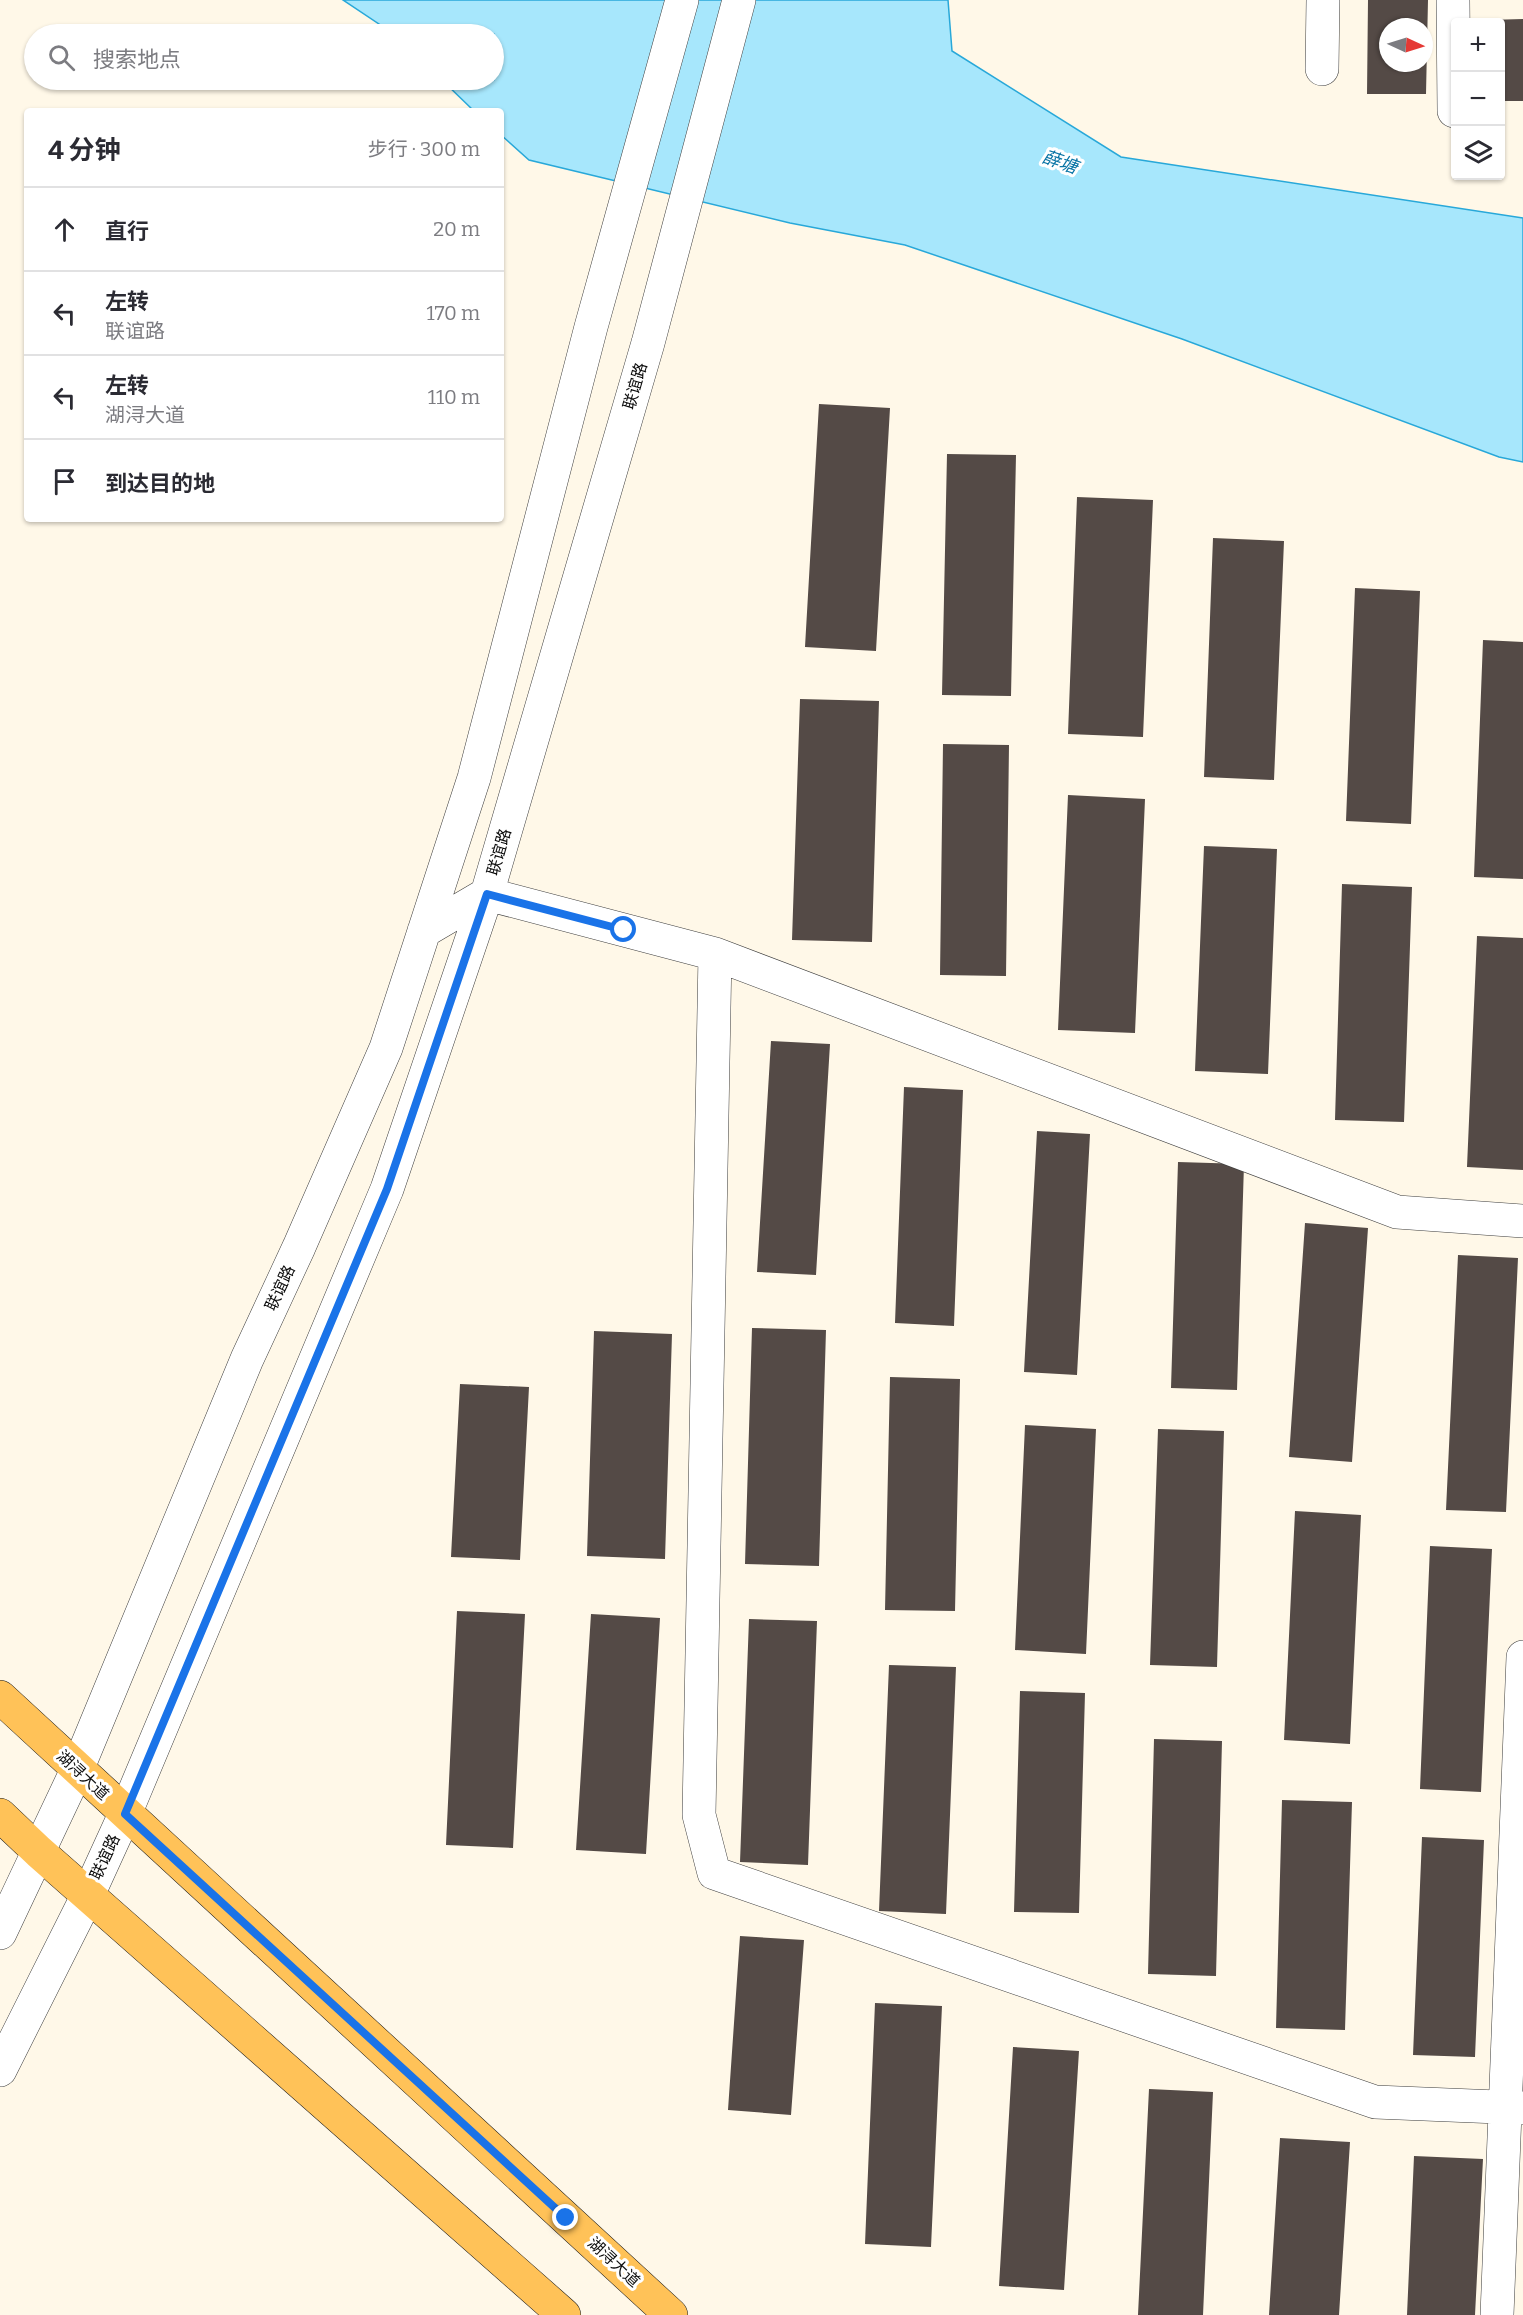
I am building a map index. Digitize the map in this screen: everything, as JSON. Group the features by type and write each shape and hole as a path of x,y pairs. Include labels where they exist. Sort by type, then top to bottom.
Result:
{"main road":[{"name":"湖浔大道","path":"0,1697 671,2315"},
{"path":"0,1815 39,1852 564,2315"}],"street":[{"name":"联谊路","path":"0,1933 77,1770 247,1359 386,1048 474,778 591,327 682,0"},
{"name":"联谊路","path":"0,2070 88,1895 125,1814 387,1189 487,894 648,343 739,0"},
{"path":"1322,69 1323,0"},
{"path":"1454,0 1454,72"},
{"path":"424,931 487,894 715,954 1397,1212 1523,1221"},
{"path":"715,954 699,1815 714,1873 1376,2102 1514,2108"},
{"path":"1497,2315 1514,2108 1523,1657"}],"water":[{"name":"薛塘","path":"343,0 948,0 952,51 1121,157 1523,218 1523,462 1499,457 1182,339 905,245 790,223 529,160 504,138 504,108 471,108 452,90 504,90 504,24 379,24"}],"building":[{"path":"1368,0 1428,0 1428,18 1379,18 1379,72 1426,72 1426,94 1367,94"},
{"path":"1523,19 1523,101 1505,101 1505,20"},
{"path":"819,404 890,408 876,651 805,647"},
{"path":"947,454 1016,455 1011,696 942,695"},
{"path":"1077,497 1153,500 1143,737 1068,734"},
{"path":"1213,538 1284,541 1274,780 1204,777"},
{"path":"1355,588 1420,591 1411,824 1346,821"},
{"path":"1483,640 1523,642 1523,879 1474,877"},
{"path":"800,699 879,701 872,942 792,940"},
{"path":"943,744 1009,745 1006,976 940,975"},
{"path":"1068,795 1145,799 1135,1033 1058,1030"},
{"path":"1204,846 1277,849 1268,1074 1195,1071"},
{"path":"1342,884 1412,887 1404,1122 1335,1120"},
{"path":"1477,936 1523,938 1523,1170 1467,1167"},
{"path":"771,1041 830,1044 816,1275 757,1272"},
{"path":"904,1087 963,1090 954,1326 895,1323"},
{"path":"1037,1131 1090,1134 1077,1375 1024,1372"},
{"path":"1178,1162 1244,1164 1237,1390 1171,1388"},
{"path":"1305,1223 1368,1228 1352,1462 1289,1457"},
{"path":"1458,1255 1518,1258 1506,1512 1446,1510"},
{"path":"752,1328 826,1330 819,1566 745,1564"},
{"path":"594,1331 672,1334 665,1559 587,1556"},
{"path":"890,1377 960,1379 955,1611 885,1610"},
{"path":"460,1384 529,1387 520,1560 451,1557"},
{"path":"1025,1425 1096,1429 1086,1654 1015,1650"},
{"path":"1158,1429 1224,1431 1217,1667 1150,1665"},
{"path":"1295,1511 1361,1515 1350,1744 1284,1740"},
{"path":"1430,1546 1492,1549 1481,1792 1420,1789"},
{"path":"457,1611 525,1614 513,1848 446,1845"},
{"path":"591,1614 660,1618 646,1854 576,1850"},
{"path":"749,1619 817,1621 808,1865 740,1862"},
{"path":"889,1665 956,1667 946,1914 879,1911"},
{"path":"1020,1691 1085,1693 1079,1913 1014,1912"},
{"path":"1154,1739 1222,1741 1216,1976 1148,1974"},
{"path":"1282,1800 1352,1802 1345,2030 1276,2028"},
{"path":"1422,1837 1484,1840 1475,2057 1413,2055"},
{"path":"740,1936 804,1940 791,2115 728,2110"},
{"path":"875,2003 942,2006 931,2247 865,2244"},
{"path":"1013,2047 1079,2051 1064,2290 999,2286"},
{"path":"1149,2089 1213,2092 1203,2315 1138,2315"},
{"path":"1280,2138 1350,2142 1339,2315 1269,2315"},
{"path":"1414,2156 1483,2159 1475,2315 1407,2315"}],"route":[{"path":"566,2218 125,1814 387,1189 487,894 624,930"}]}
